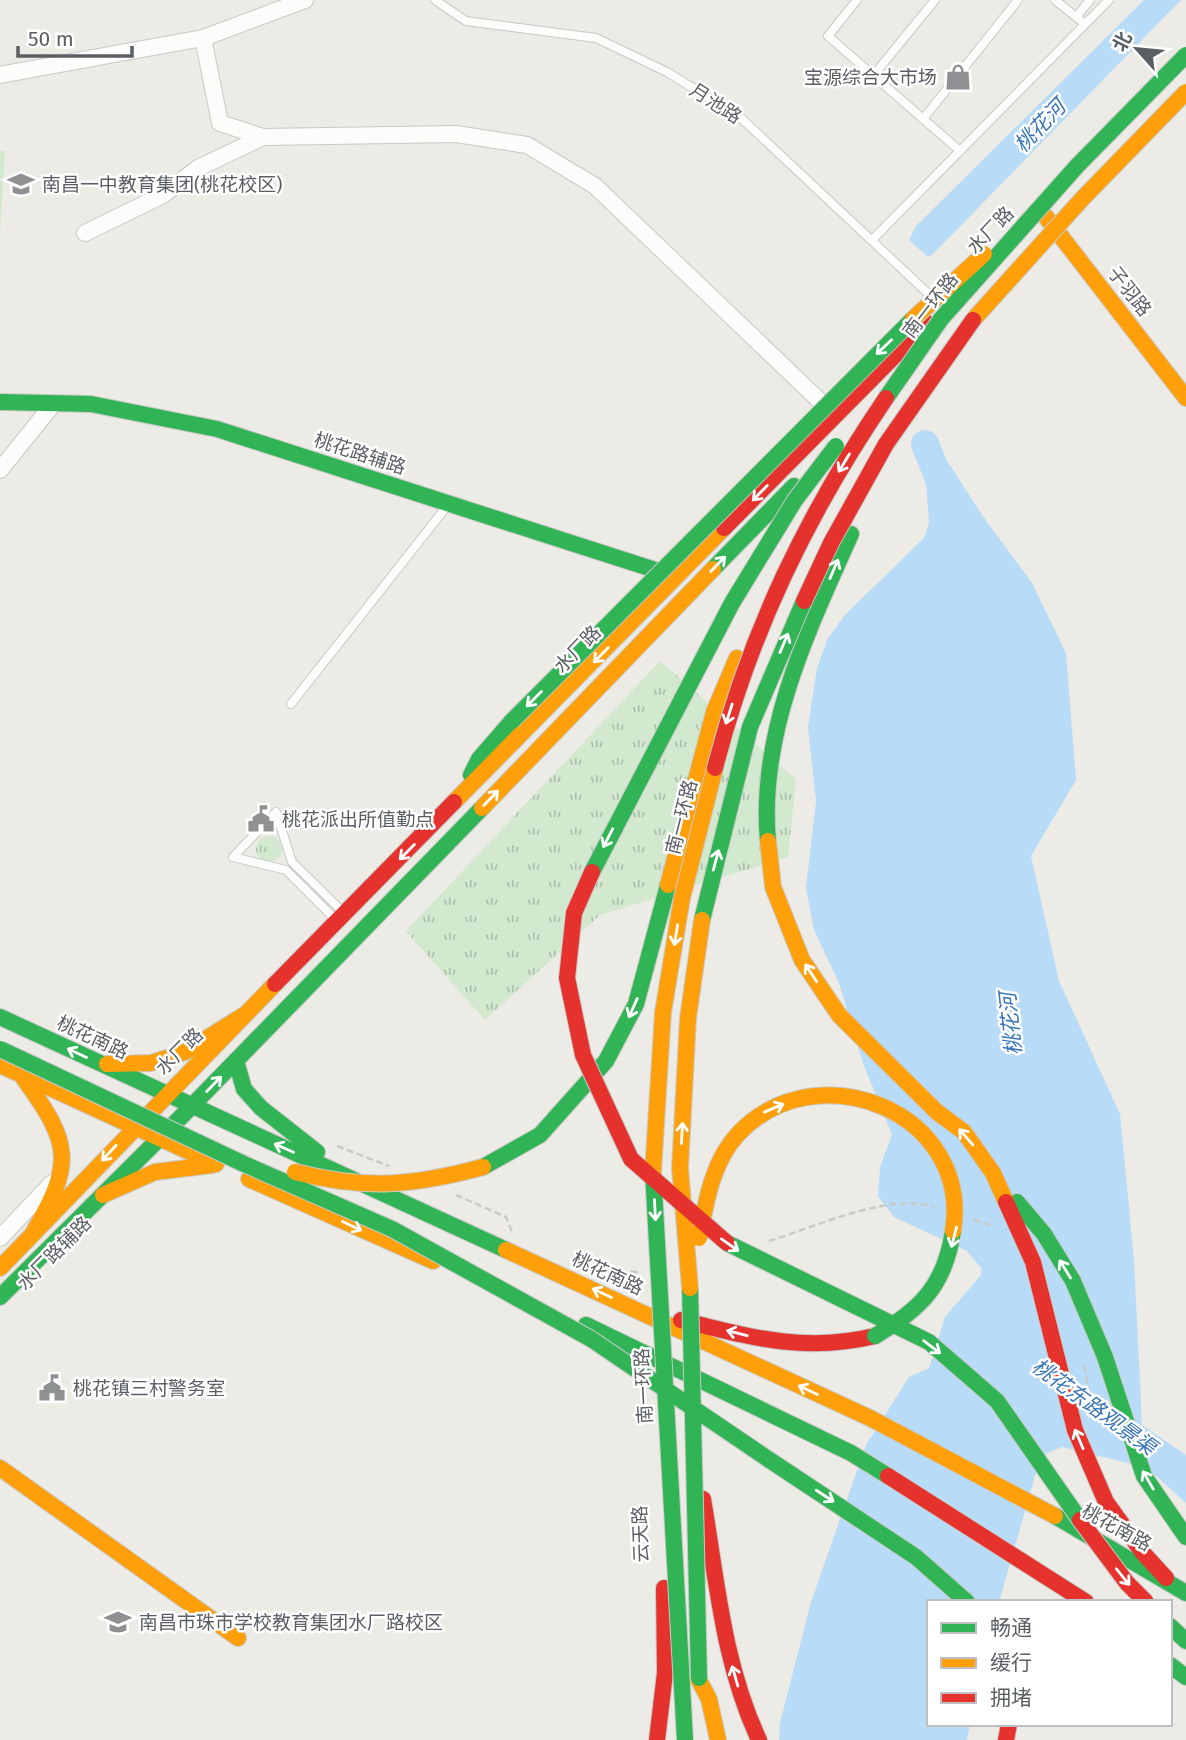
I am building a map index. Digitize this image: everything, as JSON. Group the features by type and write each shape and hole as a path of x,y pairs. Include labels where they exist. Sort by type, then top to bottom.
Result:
{"main road":[{"name":"南一环路","path":"682,1740 653,1176 663,1012 682,898 728,718 761,626 803,531 861,435 942,313 1077,166 1186,58"},
{"name":"水厂路","path":"0,1268 134,1126 942,313 1186,58"},
{"name":"水厂路","path":"0,1297 192,1106 908,369 1186,92"},
{"path":"700,1740 690,1293 680,1168 688,1018 705,900 750,727 786,639 831,543 886,444 965,329 1082,199 1186,92"},
{"path":"460,798 479,759 512,721 825,406 1077,166"},
{"name":"子羽路","path":"1040,209 1186,398"},
{"path":"942,313 896,367 795,500 732,603 605,842 574,913 567,978 583,1055 631,1160 730,1247 929,1342 997,1401 1083,1524 1127,1583 1144,1600"},
{"path":"965,329 844,548 802,644 775,737 766,817 773,887 802,960 839,1015 937,1112 964,1132 993,1173 1044,1234 1073,1281 1105,1357 1144,1476 1186,1536"},
{"name":"桃花路辅路","path":"0,402 91,404 217,429 699,584"},
{"path":"0,1041 248,1159 340,1185 382,1188 431,1181 483,1167 540,1135 570,1105 606,1061 636,1004 714,712 744,640 803,531"},
{"path":"102,1065 151,1063 185,1052 244,1015"},
{"name":"桃花南路","path":"0,1017 870,1418 1046,1511 1166,1578 1186,1593"},
{"path":"0,1049 244,1164 392,1229 500,1286 590,1339 906,1550 965,1600"},
{"path":"236,1061 244,1089 261,1108 350,1178"},
{"path":"0,1065 386,1242 563,1315 852,1453 1083,1600"},
{"path":"22,1075 47,1108 62,1143 64,1171 57,1192 32,1235"},
{"path":"638,1309 797,1348 845,1345 876,1336 905,1319 930,1294 948,1260 957,1227 957,1199 945,1165 921,1129 884,1103 844,1092 809,1096 770,1107 734,1134 714,1172 704,1204 690,1293"},
{"path":"103,1195 144,1175 182,1164 220,1166"},
{"path":"993,1173 1032,1262 1075,1430 1106,1502 1143,1553 1166,1578"},
{"name":"云天路","path":"643,1740 663,1588 659,1513 670,1325"},
{"path":"682,1740 697,1339"},
{"path":"694,1451 726,1644 747,1718 759,1740"},
{"path":"0,1468 238,1638"},
{"path":"657,1740 665,1673 663,1588"},
{"path":"1172,1628 1186,1641"},
{"path":"687,1656 709,1699 718,1740"}],"street":[{"path":"0,75 203,38 305,0"},
{"path":"203,38 220,123 262,137 456,134 527,145 595,186 825,406"},
{"path":"85,233 163,195 198,168 262,137"},
{"path":"0,470 54,403"},
{"path":"0,1238 64,1171"},
{"name":"水厂路辅路","path":"0,1307 94,1214 103,1195"}],"lane":[{"name":"月池路","path":"435,0 466,20 596,38 667,72 740,117 872,240 942,313"},
{"path":"857,0 828,36 960,151"},
{"path":"873,76 935,0"},
{"path":"923,119 1018,0"},
{"path":"1055,0 1085,24"},
{"path":"1076,17 1090,0"},
{"path":"872,240 1109,0"},
{"path":"291,704 449,503"},
{"path":"276,812 292,862 342,917 286,870 233,857 276,812"}],"path":[{"path":"336,1145 396,1168"},
{"path":"444,1190 506,1217 515,1240"},
{"path":"765,1243 883,1206"},
{"path":"588,1266 600,1270 647,1272"}],"green space":[{"path":"0,151 5,151 0,233"},
{"path":"660,661 796,779 788,857 600,915 485,1020 406,931"},
{"path":"269,836 279,839 282,849 279,859 269,862 259,859 256,849 259,839"}],"water":[{"path":"1144,0 1181,0 933,254 928,257 909,240 916,226"},
{"name":"桃花东路观景渠","path":"939,448 982,515 1032,583 1066,653 1076,780 1031,856 1059,981 1120,1114 1134,1260 1142,1425 1186,1455 1186,1503 1155,1475 1128,1463 1062,1447 1047,1453 1037,1469 1000,1600 927,1600 927,1726 970,1726 967,1740 779,1740 780,1723 811,1602 866,1445 909,1377 929,1368 945,1317 981,1275 981,1268 967,1251 894,1217 878,1196 880,1167 892,1135 863,1063 839,983 814,930 806,888 816,801 808,727 817,668 828,638 845,615 924,538 929,523 924,455"}],"waterway":[{"name":"桃花河","path":"925,444 943,489"}],"traffic: fast":[{"path":"886,398 941,319 1077,166 1186,55"},
{"path":"512,721 913,319"},
{"path":"0,402 91,404 217,429 674,576"},
{"path":"592,872 732,603 795,500 836,446"},
{"path":"713,569 794,486"},
{"path":"768,841 767,801 779,722 803,645 851,534"},
{"path":"702,920 750,727 804,601"},
{"path":"471,775 479,759 512,721"},
{"path":"0,1297 185,1113 482,808"},
{"path":"483,1167 540,1135 606,1061 636,1004 668,885"},
{"path":"0,1017 506,1250"},
{"path":"0,1049 244,1164 392,1229 591,1339"},
{"path":"236,1061 244,1089 261,1108 317,1152"},
{"path":"653,1172 685,1740"},
{"path":"1017,1202 1044,1234 1073,1281 1105,1357 1144,1476 1186,1537"},
{"path":"875,1336 905,1316 928,1294 944,1266 953,1231"},
{"path":"727,1243 929,1342 997,1401 1080,1520"},
{"path":"690,1288 699,1678"},
{"path":"586,1325 851,1453 888,1476"},
{"path":"591,1339 768,1459"},
{"path":"768,1459 916,1557 965,1600"},
{"path":"1055,1516 1186,1593"},
{"path":"1172,1628 1186,1641"},
{"path":"1172,1666 1186,1677"}],"traffic: slow":[{"path":"973,320 1082,199 1186,92"},
{"path":"1046,217 1186,398"},
{"path":"913,319 984,254"},
{"path":"454,802 724,528"},
{"path":"482,808 713,569"},
{"path":"668,885 714,712 737,658"},
{"path":"653,1172 663,1012 682,898 715,768"},
{"path":"768,841 773,887 802,960 839,1015 937,1112 964,1132 993,1173 1006,1202"},
{"path":"690,1288 680,1168 688,1018 702,920"},
{"path":"0,1268 275,984"},
{"path":"107,1064 151,1063 185,1052 244,1015"},
{"path":"0,1065 216,1164"},
{"path":"24,1079 52,1122 62,1156 55,1190 32,1235"},
{"path":"699,1238 711,1183 729,1145 738,1134 771,1109 808,1097 846,1096 882,1106 914,1126 939,1154 952,1189 953,1231"},
{"path":"103,1195 155,1172 212,1165"},
{"path":"295,1172 344,1181 389,1183 411,1182 483,1167"},
{"path":"249,1179 433,1261"},
{"path":"506,1250 870,1418 1055,1516"},
{"path":"0,1468 238,1638"},
{"path":"692,1667 709,1699 718,1740"}],"traffic: jam":[{"path":"804,601 831,543 886,444 973,320"},
{"path":"724,528 927,323"},
{"path":"715,768 745,669 784,576 831,486 886,398"},
{"path":"275,984 454,802"},
{"path":"592,872 574,913 567,978 583,1055 631,1159 727,1243"},
{"path":"1006,1202 1033,1262 1075,1430 1106,1502 1143,1553 1166,1578"},
{"path":"681,1320 754,1337 801,1343 849,1341 875,1336"},
{"path":"888,1476 1083,1600"},
{"path":"703,1499 729,1652 759,1740"},
{"path":"1080,1520 1127,1583 1144,1600"},
{"path":"657,1740 665,1673 664,1588"},
{"path":"1006,1740 1009,1726"}],"place":[{"name":"宝源综合大市场","path":"958,77"},
{"name":"南昌一中教育集团(桃花校区)","path":"21,184"},
{"name":"桃花派出所值勤点","path":"261,819"},
{"name":"桃花镇三村警务室","path":"52,1388"},
{"name":"南昌市珠市学校教育集团水厂路校区","path":"118,1622"}]}
